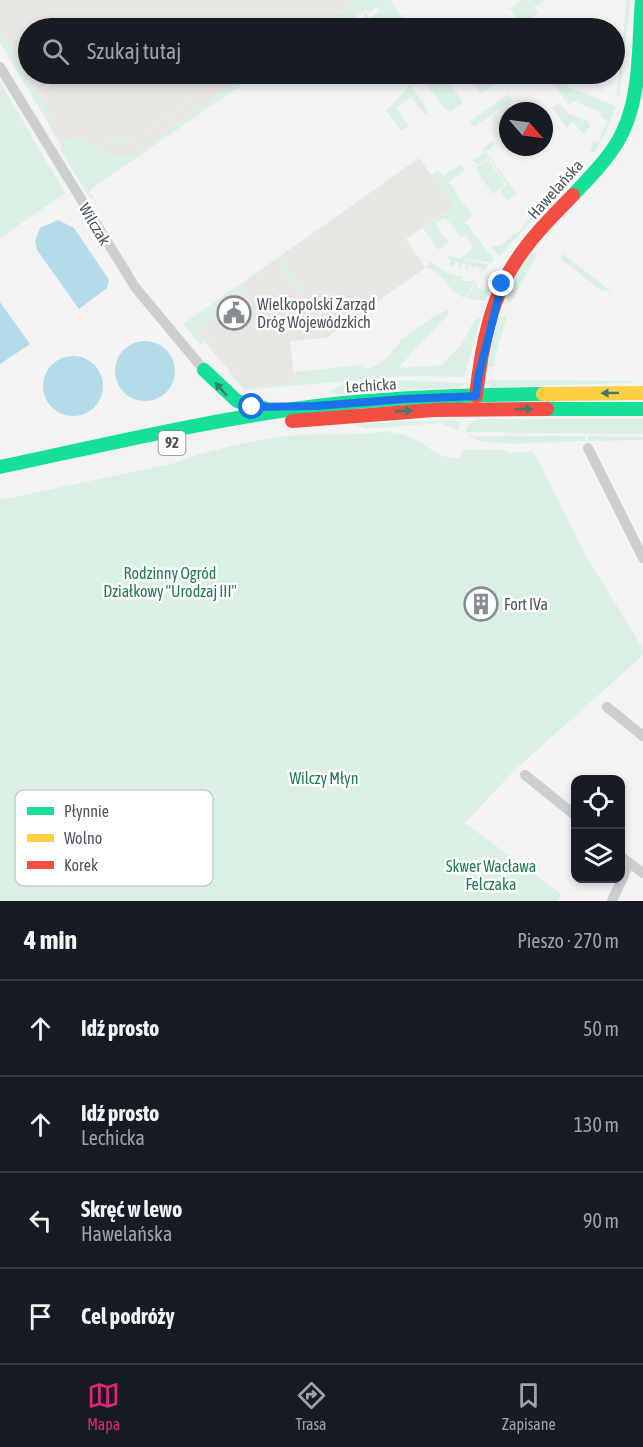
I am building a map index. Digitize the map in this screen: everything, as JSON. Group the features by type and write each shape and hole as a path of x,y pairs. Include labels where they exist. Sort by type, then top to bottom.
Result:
{"main road":[{"name":"Hawelańska","path":"476,396 496,302 507,273 524,249 604,159 624,128 633,94 642,0"},
{"path":"204,370 230,398 245,406 316,406"},
{"name":"Lechicka","path":"0,467 228,420 316,406 476,396 643,393"},
{"name":"Lechicka","path":"0,478 245,428 345,415 434,410 643,409"}],"street":[{"name":"Wilczak","path":"0,67 126,274 155,314 204,370"},
{"path":"588,448 643,558"},
{"path":"607,707 643,736"},
{"path":"525,775 571,812"},
{"path":"625,860 643,873"},
{"path":"612,901 618,883"}],"shaded area":[{"path":"0,0 379,0 353,18 18,18 18,72 0,41"},
{"path":"25,84 243,84 88,191"},
{"path":"419,158 454,206 406,239 425,268 326,338 290,341 295,384 245,389 187,322"}],"green space":[{"path":"354,0 390,0 403,18 373,18 379,11 377,7 368,13 363,6 329,18 324,16 336,14"},
{"path":"521,0 544,0 534,7 538,13 532,18 517,18 510,8"},
{"path":"627,0 630,0 625,44"},
{"path":"363,9 370,18 366,18 362,12 353,18 337,18"},
{"path":"0,31 18,61 18,73 0,43"},
{"path":"0,82 65,193 0,238"},
{"path":"25,84 32,84 53,119 47,121"},
{"path":"213,84 130,144 119,145 88,128 114,141 125,138 129,143"},
{"path":"233,84 242,84 88,190 95,199 90,198 60,149 65,140 78,137 116,157 134,155"},
{"path":"426,84 451,84 463,103 451,112 443,107"},
{"path":"474,84 495,84 481,94"},
{"path":"553,84 565,84 616,106 605,134 594,153 590,151 593,141 599,143 607,120 601,117 601,112 573,101 569,105"},
{"path":"618,84 620,84 619,97"},
{"path":"410,85 429,111 425,115 411,97 396,108 409,126 401,131 386,111"},
{"path":"508,94 512,100 499,102 499,109 474,127 470,121"},
{"path":"559,103 569,114 587,120 590,126 584,134 573,122 567,128 553,107"},
{"path":"493,141 495,144 486,152 517,194 507,201 500,190 507,185 489,158 477,165 471,156 475,159 485,152 482,148"},
{"path":"488,160 505,184 493,194 475,169"},
{"path":"460,164 465,170 449,182 472,216 465,222 494,259 490,264 486,261 460,259 473,248 466,235 461,238 445,217 435,224 449,242 439,250 423,228 454,206 431,175 438,170 443,176"},
{"path":"579,166 582,166 499,256 492,247 503,244 514,233 518,233 548,194 553,194"},
{"path":"530,252 537,254 510,304 505,295 509,277"},
{"path":"563,254 611,291 602,291 562,260 560,257"},
{"path":"444,255 489,265 480,274 481,268 474,266 473,272 472,265 468,265 466,271 466,264 462,263 461,269 458,268 459,262 455,262 454,267 449,265 451,260"},
{"path":"280,257 303,288 300,295 275,260"},
{"path":"431,262 447,273 463,277 462,281 476,281 465,298 458,295 433,270 425,267"},
{"path":"478,281 477,288 488,290 491,285 485,301 467,298"},
{"path":"242,283 261,309 266,306 266,309 254,314 252,310 257,306 245,289 227,302 229,306 198,328 206,338 221,330 200,345 183,324"},
{"path":"448,310 450,312 398,368 442,365 461,345 474,321 481,317 464,377 405,376 245,390 229,374 230,372 245,389 294,384 294,372 363,365 364,369 370,368 384,360 400,343 399,341 436,315"},
{"path":"507,315 493,367 487,367 485,364 497,319"},
{"path":"392,380 469,383 460,387 337,394 327,392 344,384"},
{"path":"493,380 632,381 632,383 493,387 484,382"},
{"path":"477,419 643,419 643,434 465,432 470,423"},
{"path":"454,420 459,423 459,430 440,423 365,429 353,424"},
{"path":"390,431 391,434 412,438 451,458 461,458 463,450 505,450 509,453 533,451 581,547 643,649 643,655 516,769 465,823 561,894 558,901 0,901 0,500 175,463 235,445 297,435"},
{"path":"468,436 585,436 585,441 506,443 477,440"},
{"path":"588,436 643,437 643,440 588,441"}],"water":[{"path":"58,220 74,228 109,280 107,288 79,309 37,250 35,241 40,228"},
{"path":"0,302 30,344 0,364"},
{"path":"145,341 162,346 170,354 175,371 170,388 162,396 145,401 128,396 120,388 115,371 120,354 128,346"},
{"path":"73,356 94,365 103,386 94,407 73,416 52,407 43,386 52,365"}],"traffic: fast":[{"path":"573,195 608,155 626,125 638,72 642,0"},
{"path":"204,370 237,401 264,408"},
{"path":"0,467 162,432 284,410 407,398 543,394"},
{"path":"547,409 643,409"}],"traffic: slow":[{"path":"543,394 643,393"}],"traffic: jam":[{"path":"476,396 488,326 499,292 529,243 573,195"},
{"path":"292,421 434,410 547,409"}],"place":[{"name":"Wielkopolski Zarząd Dróg Wojewódzkich","path":"234,313"},
{"name":"Fort IVa","path":"481,604"}],"route":[{"path":"252,407 316,406 350,402 476,396 478,378 502,284"}],"park label":[{"name":"Rodzinny Ogród Działkowy \"Urodzaj III\"","path":"170,582"},
{"name":"Wilczy Młyn","path":"324,778"},
{"name":"Skwer Wacława Felczaka","path":"491,875"}]}
